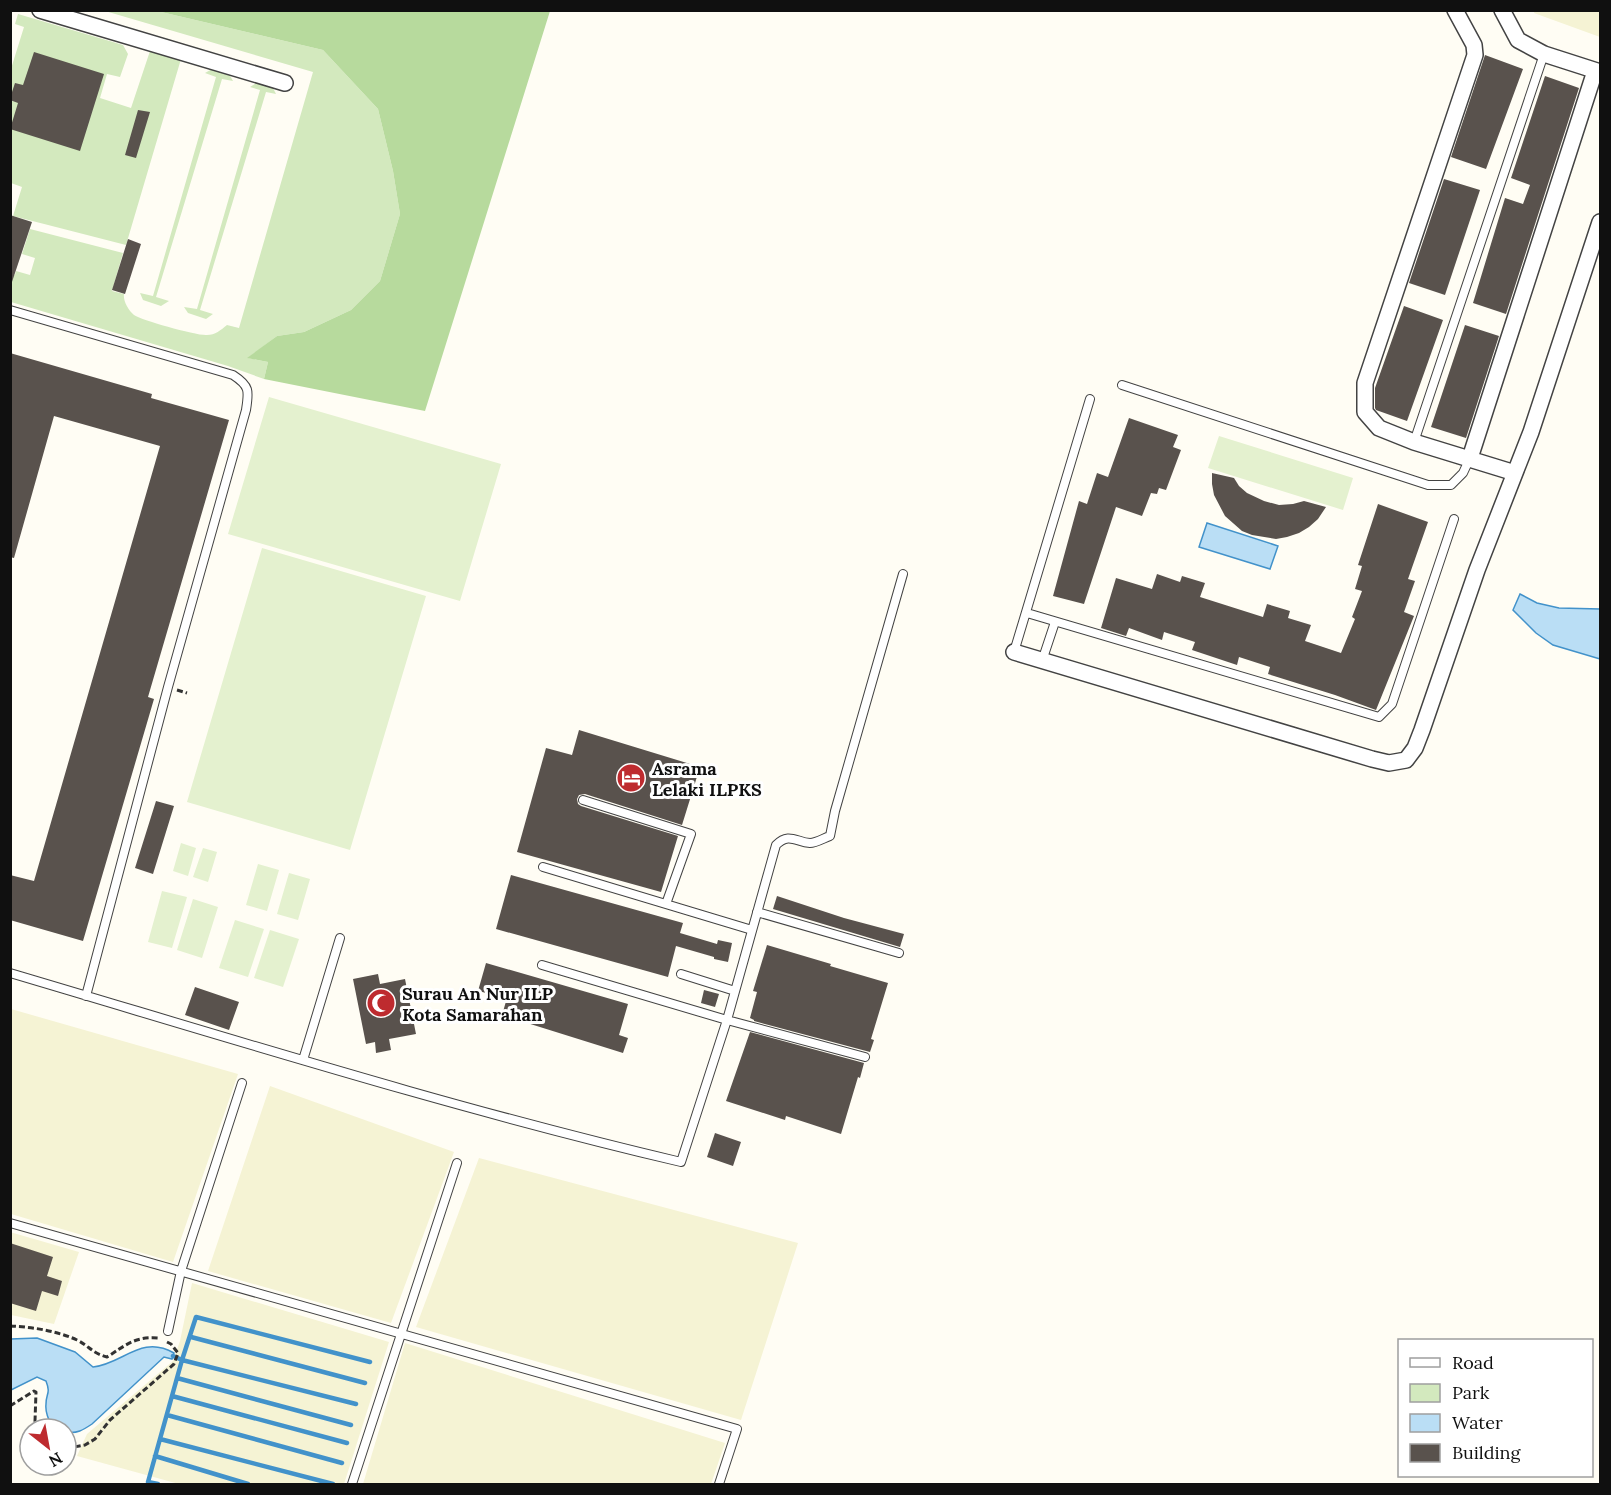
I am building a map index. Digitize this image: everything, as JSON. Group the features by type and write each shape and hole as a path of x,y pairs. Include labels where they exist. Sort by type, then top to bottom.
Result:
{"street":[{"path":"40,10 285,83"},
{"path":"1455,10 1474,45 1475,55 1365,383 1365,412 1379,428 1414,442 1515,473"},
{"path":"1470,458 1598,71 1544,54 1518,40 1502,10"},
{"path":"1014,652 1372,759 1389,763 1406,759 1415,748 1422,730 1477,570 1535,421 1600,222"}],"lane":[{"path":"1414,442 1544,54"},
{"path":"10,310 233,375 243,382 249,392 86,996"},
{"path":"1122,385 1428,485 1451,485 1463,473 1470,458"},
{"path":"1014,652 1090,399"},
{"path":"1027,613 1379,717 1392,704 1454,519"},
{"path":"10,973 396,1087 681,1162 727,1020 776,845 781,840 792,838 812,843 830,836 835,811 903,574"},
{"path":"1042,662 1055,622"},
{"path":"583,800 691,834 666,904"},
{"path":"543,867 752,930"},
{"path":"757,912 898,953"},
{"path":"303,1060 340,938"},
{"path":"542,965 727,1020 865,1057"},
{"path":"681,974 735,991"},
{"path":"168,1331 181,1271 242,1083"},
{"path":"352,1485 457,1163"},
{"path":"10,1223 737,1429 719,1485"}],"path":[{"path":"10,1326 37,1328 63,1335 78,1340 96,1354 107,1357 130,1342 145,1337 160,1338 171,1344 178,1353 174,1364 111,1420 95,1439 78,1446"},
{"path":"10,1406 34,1391 36,1392 35,1417"}],"shaded area":[{"path":"1535,10 1600,11 1600,37 1534,13"},
{"path":"11,1009 238,1074 173,1262 11,1214"},
{"path":"270,1086 454,1152 391,1323 208,1271"},
{"path":"479,1158 798,1243 741,1420 416,1327"},
{"path":"10,1232 79,1252 54,1324 11,1315"},
{"path":"192,1283 389,1342 344,1484 179,1484 78,1456 87,1434 173,1361 180,1341"},
{"path":"405,1343 725,1443 711,1484 363,1484"}],"green space":[{"path":"105,11 157,11 323,50 378,109 393,171 400,214 380,281 351,310 304,332 277,336 248,358 268,362 264,379 228,366 11,302 10,273 15,275 16,271 30,275 35,258 22,254 30,229 123,253 112,291 124,294 124,300 134,315 201,335 213,334 227,325 239,328 313,72"},
{"path":"157,11 550,11 425,411 264,379 268,362 247,358 277,336 304,332 351,310 380,281 400,214 393,171 378,109 323,50"},
{"path":"18,14 123,45 128,54 120,77 107,74 100,98 131,108 150,51 181,59 126,245 13,216 22,187 11,183 10,72 24,27 15,24"},
{"path":"212,69 229,74 233,81 222,79 156,297 169,301 161,306 143,300 140,293 153,296 216,77 205,73"},
{"path":"258,82 272,86 276,94 266,92 200,310 213,314 206,319 188,313 184,307 197,309 260,90 250,87"},
{"path":"269,397 501,464 460,601 228,534"},
{"path":"1219,436 1353,478 1343,510 1208,468"},
{"path":"262,548 426,596 350,850 187,802"},
{"path":"181,843 196,848 188,876 173,871"},
{"path":"203,848 217,852 208,882 193,877"},
{"path":"258,864 279,870 267,911 246,905"},
{"path":"289,873 310,879 298,920 277,914"},
{"path":"162,891 187,897 172,948 148,942"},
{"path":"193,899 218,907 202,958 177,950"},
{"path":"235,920 264,929 248,977 219,968"},
{"path":"270,930 299,939 283,987 254,978"}],"water":[{"path":"1207,523 1278,546 1270,569 1199,547"},
{"path":"1520,594 1537,603 1559,608 1600,609 1600,659 1553,645 1536,633 1513,610"},
{"path":"37,1338 75,1352 93,1367 104,1365 142,1348 162,1348 174,1353 172,1359 164,1357 92,1424 78,1431 78,1417 48,1417 46,1410 48,1391 46,1381 37,1377 11,1390 11,1339"}],"building":[{"path":"34,52 104,74 80,151 10,129 18,103 10,98 15,83 23,85"},
{"path":"1485,55 1523,69 1486,169 1451,157"},
{"path":"1545,76 1579,88 1506,314 1473,303 1505,198 1523,204 1530,185 1511,178"},
{"path":"138,110 150,112 136,158 125,155"},
{"path":"1444,179 1480,190 1445,295 1409,283"},
{"path":"10,215 32,222 12,282 10,281"},
{"path":"128,239 141,244 125,294 112,290"},
{"path":"1404,306 1443,320 1407,421 1375,408 1375,388"},
{"path":"1465,325 1499,336 1466,438 1431,427"},
{"path":"10,353 152,394 151,398 229,420 148,697 154,699 83,941 10,920 10,875 34,881 160,446 54,416 14,558 10,557"},
{"path":"1129,418 1178,435 1173,447 1181,450 1166,490 1159,488 1157,494 1151,493 1142,516 1116,507 1084,604 1053,596 1079,501 1087,504 1097,473 1108,477"},
{"path":"1212,473 1234,478 1247,493 1264,501 1279,505 1304,501 1326,507 1318,519 1299,533 1276,539 1252,535 1242,531 1225,516 1214,495"},
{"path":"1378,504 1428,522 1408,579 1415,581 1404,612 1414,616 1376,710 1268,674 1270,667 1239,657 1237,665 1192,650 1195,642 1164,632 1162,640 1129,628 1126,636 1101,628 1116,578 1152,589 1157,574 1180,582 1182,576 1205,583 1200,597 1263,617 1267,604 1290,611 1288,618 1311,625 1305,641 1341,653 1355,619 1352,617 1362,591 1355,589 1362,566 1358,565"},
{"path":"579,730 700,767 682,825 585,794 579,795 577,799 581,806 678,836 661,892 517,852 546,748 572,755"},
{"path":"156,801 174,806 153,874 135,868"},
{"path":"511,875 683,923 680,933 717,944 718,940 732,943 728,962 676,946 668,977 496,929"},
{"path":"777,896 844,918 904,934 900,947 773,909"},
{"path":"767,945 888,983 871,1039 874,1040 870,1052 750,1018 757,992 753,991"},
{"path":"486,963 628,1004 619,1035 628,1038 623,1053 502,1015 507,998 478,991"},
{"path":"378,974 380,984 405,979 416,1034 389,1039 391,1050 376,1053 375,1042 366,1044 353,979"},
{"path":"195,987 239,1002 229,1030 185,1015"},
{"path":"704,990 719,994 715,1007 701,1003"},
{"path":"750,1032 864,1063 841,1134 786,1116 785,1120 726,1101"},
{"path":"715,1133 741,1142 733,1166 707,1157"},
{"path":"10,1243 53,1257 47,1276 62,1281 58,1296 42,1291 36,1311 10,1303"}],"waterway":[{"path":"356,1404 182,1360 196,1317 370,1362"},
{"path":"191,1337 365,1383"},
{"path":"158,1484 148,1482 182,1360 173,1356"},
{"path":"177,1378 351,1425"},
{"path":"172,1396 347,1443"},
{"path":"167,1415 342,1463"},
{"path":"160,1439 333,1484"},
{"path":"155,1456 248,1484"}],"place":[{"name":"Asrama Lelaki ILPKS","path":"631,778"},
{"name":"Surau An Nur ILP Kota Samarahan","path":"381,1003"}]}
